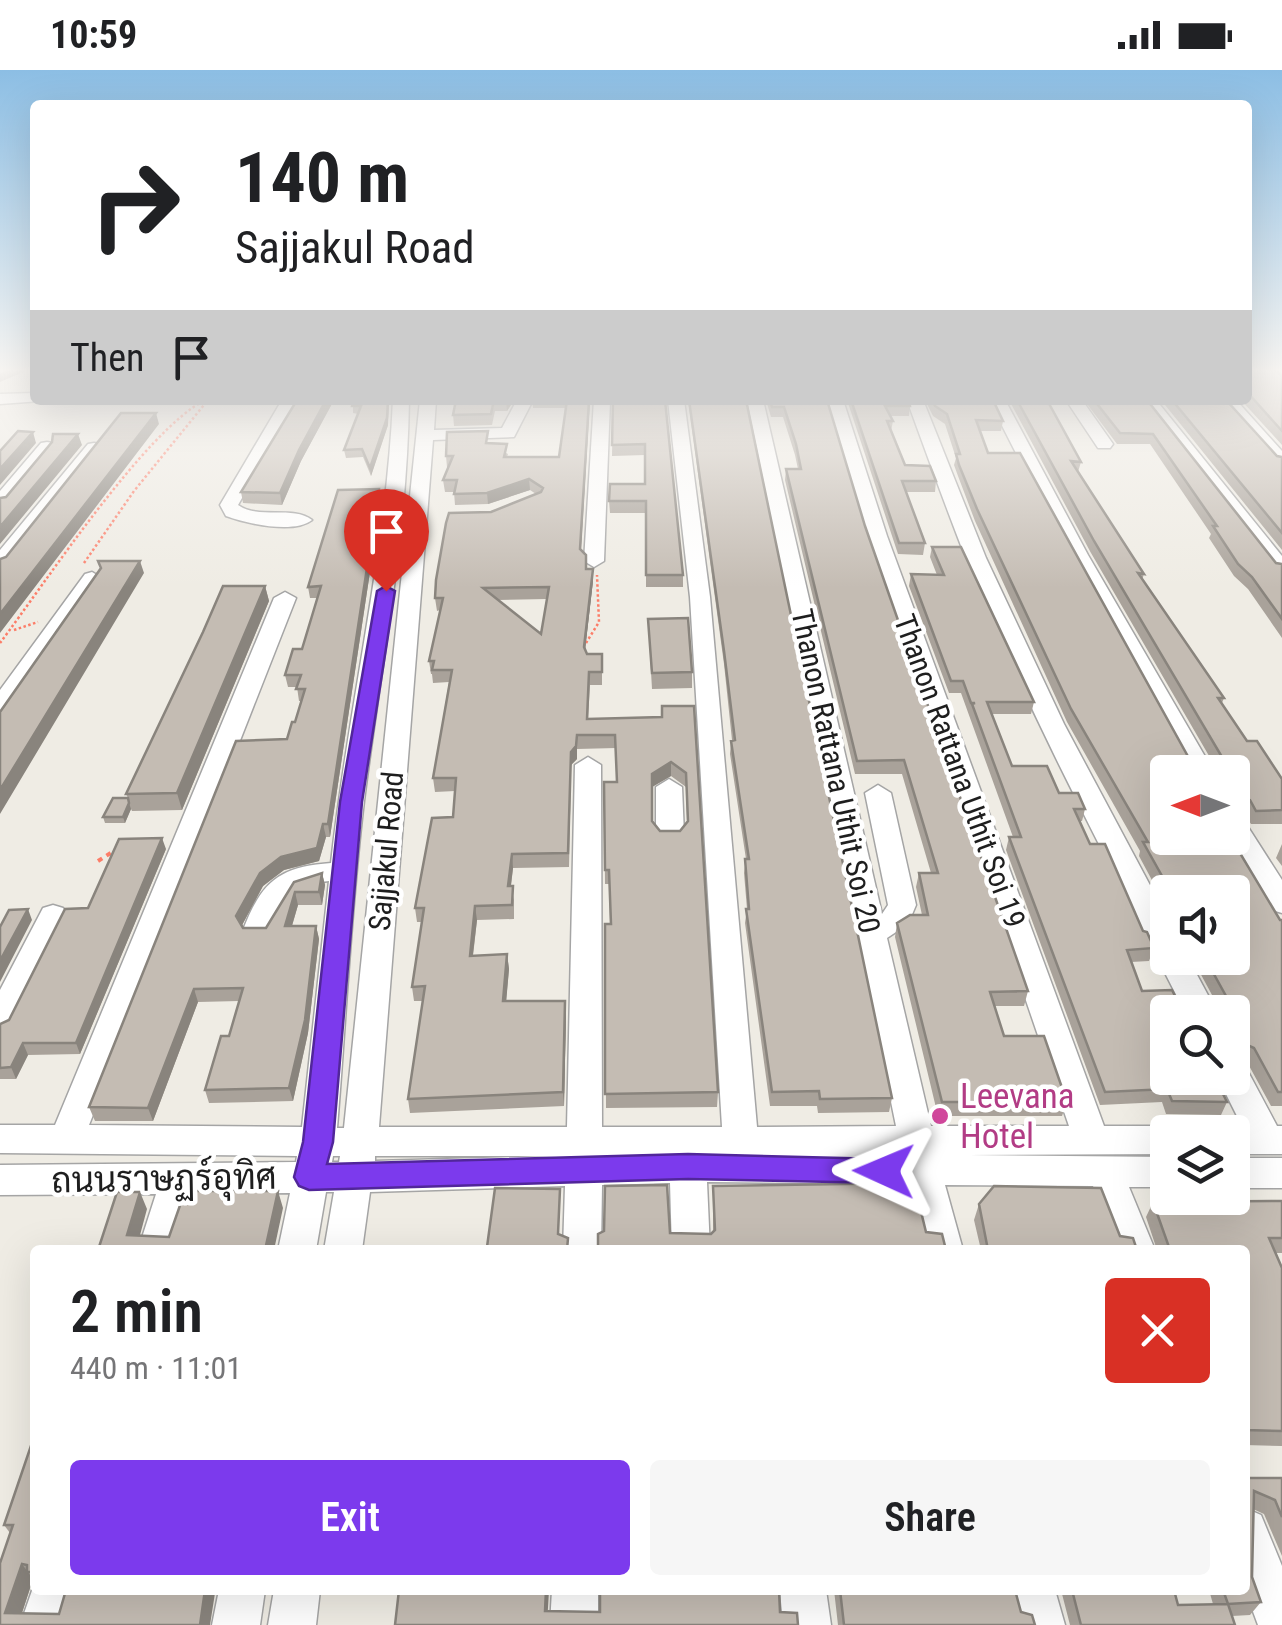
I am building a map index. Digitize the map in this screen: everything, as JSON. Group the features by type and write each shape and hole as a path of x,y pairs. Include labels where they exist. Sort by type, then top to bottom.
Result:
{"street":[{"path":"3,555 98,443"},
{"path":"265,443 229,505 233,512 247,517 304,520"},
{"name":"Sajjakul Road","path":"298,1245 314,1160 343,871 386,591 400,443"},
{"name":"Sajjakul Road","path":"344,1245 429,516 425,443"},
{"path":"399,468 429,443"},
{"path":"594,561 600,443"},
{"path":"681,443 700,597 741,1142"},
{"name":"Thanon Rattana Uthit Soi 20","path":"764,443 920,1157 943,1245"},
{"name":"Thanon Rattana Uthit Soi 19","path":"847,443 877,536 1098,1156 1134,1245"},
{"path":"931,443 976,558 1052,724 1150,913"},
{"path":"1019,443 1078,556 1192,755"},
{"path":"1182,443 1282,569"},
{"path":"0,502 48,447"},
{"path":"0,707 87,572"},
{"path":"66,1140 285,598"},
{"path":"582,1245 588,765"},
{"path":"872,934 898,916 902,905 878,793"},
{"path":"669,810 716,808"},
{"path":"1250,851 1282,902"},
{"path":"258,930 269,897 292,879 306,873 343,871"},
{"path":"0,1022 53,915"},
{"path":"1241,1095 1260,1140"},
{"name":"ถนนราษฏร์อุทิศ","path":"0,1139 66,1140 314,1160 584,1155 741,1142 920,1157"},
{"name":"ถนนราษฏร์อุทิศ","path":"584,1155 688,1167 920,1157 1098,1156 1150,1144"},
{"name":"ถนนราษฏร์อุทิศ","path":"1098,1156 1150,1168"},
{"name":"ถนนราษฏร์อุทิศ","path":"0,1180 179,1178 314,1160"},
{"path":"688,1167 690,1245"},
{"path":"1250,1173 1282,1174"},
{"path":"159,1245 179,1178"},
{"path":"1250,1544 1282,1625"},
{"path":"44,1625 53,1595"},
{"path":"236,1625 241,1595"},
{"path":"292,1625 296,1595"},
{"path":"574,1625 575,1595"},
{"path":"804,1595 807,1625"},
{"path":"1033,1595 1041,1625"}],"path":[{"path":"0,644 157,443"},
{"path":"87,572 134,492 173,443"},
{"path":"580,646 597,634 602,605 603,591 594,561"},
{"path":"9,632 38,622"},
{"path":"98,861 130,846"}],"building":[{"path":"8,443 24,443 0,469 0,451"},
{"path":"52,443 71,443 0,527 0,498 6,497"},
{"path":"97,443 133,443 0,614 0,559 6,557"},
{"path":"271,443 303,443 280,493 241,492"},
{"path":"347,443 379,443 370,468 362,449 344,450"},
{"path":"447,443 507,444 504,457 559,457 561,443 586,443 580,549 586,555 586,569 593,569 584,647 587,654 602,654 602,672 589,672 587,719 662,717 662,706 694,706 718,1092 605,1094 605,924 611,924 609,870 605,870 604,782 617,782 615,735 577,735 571,752 568,853 512,854 508,886 513,886 512,905 475,906 470,956 507,954 503,1001 565,1001 563,1092 408,1099 425,986 412,987 424,908 415,908 432,818 453,817 456,778 433,778 452,670 432,670 434,661 429,661 443,598 435,598 446,523 449,513 491,512 543,488 529,479 487,493 454,494 457,480 443,480 453,456 446,456","holes":["549,587 541,634 483,588","671,762 686,773 688,821 680,831 660,831 652,821 652,774"]},
{"path":"669,443 683,575 646,575 646,501 609,501 610,484 645,484 645,444 612,445"},
{"path":"695,443 755,443 892,1098 820,1099 819,1091 772,1092 746,909 745,859 749,859 731,741 735,740"},
{"path":"840,443 865,526 1028,991 990,992 1004,1036 1044,1036 1067,1102 942,1102 897,923 910,915 928,915 919,873 938,873 904,760 857,761 786,469 801,469 796,444"},
{"path":"865,443 896,443 905,465 930,466 936,481 902,481 925,543 899,543"},
{"path":"956,443 984,443 988,453 1020,453 1187,755 1150,755 1150,854 1143,842 1148,842 1071,709 977,509 956,454 960,454"},
{"path":"1040,443 1070,443 1081,462 1071,461 1144,574 1138,573 1224,698 1218,698 1247,741 1257,741 1282,779 1282,810 1256,811 1250,800 1250,755 1221,755"},
{"path":"1159,443 1181,443 1276,563 1282,564 1282,619 1238,564 1213,526 1217,526"},
{"path":"1207,443 1265,443 1282,457 1282,533"},
{"path":"379,489 328,824 323,824 317,848 281,857 260,873 236,916 243,928 266,928 294,882 322,873 319,892 295,892 285,926 316,926 305,1020 289,1088 205,1090 221,1036 229,1036 243,988 194,989 148,1108 89,1107 236,741 287,739 295,722 305,689 296,689 301,675 285,675 293,649 302,649 321,586 308,587 338,490"},
{"path":"932,547 961,547 1034,702 987,702 1012,766 1047,766 1059,793 1078,793 1085,809 1074,809 1090,844 1105,844 1150,939 1150,948 1127,950 1142,991 1172,990 1174,995 1150,995 1150,1090 1105,1092 1009,837 1021,837 972,704 975,703 971,703 963,681 951,681 911,574 944,575"},
{"path":"98,561 140,561 0,790 0,712 101,568"},
{"path":"223,586 265,586 177,793 126,794 203,632"},
{"path":"688,618 692,672 652,673 648,619"},
{"path":"113,798 128,798 123,817 103,817"},
{"path":"162,838 76,1043 23,1043 11,1067 0,1068 0,1024 9,1020 65,909 88,908 119,839"},
{"path":"1150,855 1241,855 1282,920 1282,1092 1278,1092 1250,1046 1250,995 1225,995 1214,975 1250,975 1250,875 1161,875"},
{"path":"28,909 0,961 0,927 9,910"},
{"path":"1170,1095 1224,1095 1227,1102 1172,1101"},
{"path":"914,1183 926,1232 942,1234 945,1245 598,1245 598,1234 604,1231 605,1186 667,1185 670,1233 711,1234 715,1230 713,1186"},
{"path":"994,1186 1101,1188 1120,1236 1133,1238 1135,1245 987,1245 979,1204"},
{"path":"495,1188 560,1189 558,1234 568,1238 567,1245 487,1245"},
{"path":"185,1191 278,1191 266,1245 100,1245 117,1192 140,1192 127,1235 169,1237"},
{"path":"1250,1201 1282,1201 1282,1238 1269,1238 1282,1268 1282,1431 1250,1430 1250,1245 1168,1245 1158,1215 1250,1215"},
{"path":"30,1449 30,1572 22,1564 5,1613 59,1614 65,1595 204,1595 200,1625 0,1625 0,1563 13,1525 4,1525"},
{"path":"1250,1478 1282,1478 1282,1517 1275,1500 1254,1491 1252,1577 1261,1602 1228,1604 1225,1595 1250,1595"},
{"path":"398,1595 546,1595 545,1611 600,1612 600,1595 779,1595 780,1612 797,1613 798,1625 395,1625"},
{"path":"841,1595 1016,1595 1021,1612 1032,1615 1035,1625 844,1625"},
{"path":"1073,1595 1175,1595 1178,1605 1228,1604 1235,1625 1081,1625"}],"place":[{"name":"Leevana Hotel","path":"940,1116"}],"route":[{"path":"386,591 351,802 318,1142 309,1177 584,1168 884,1171"}]}
